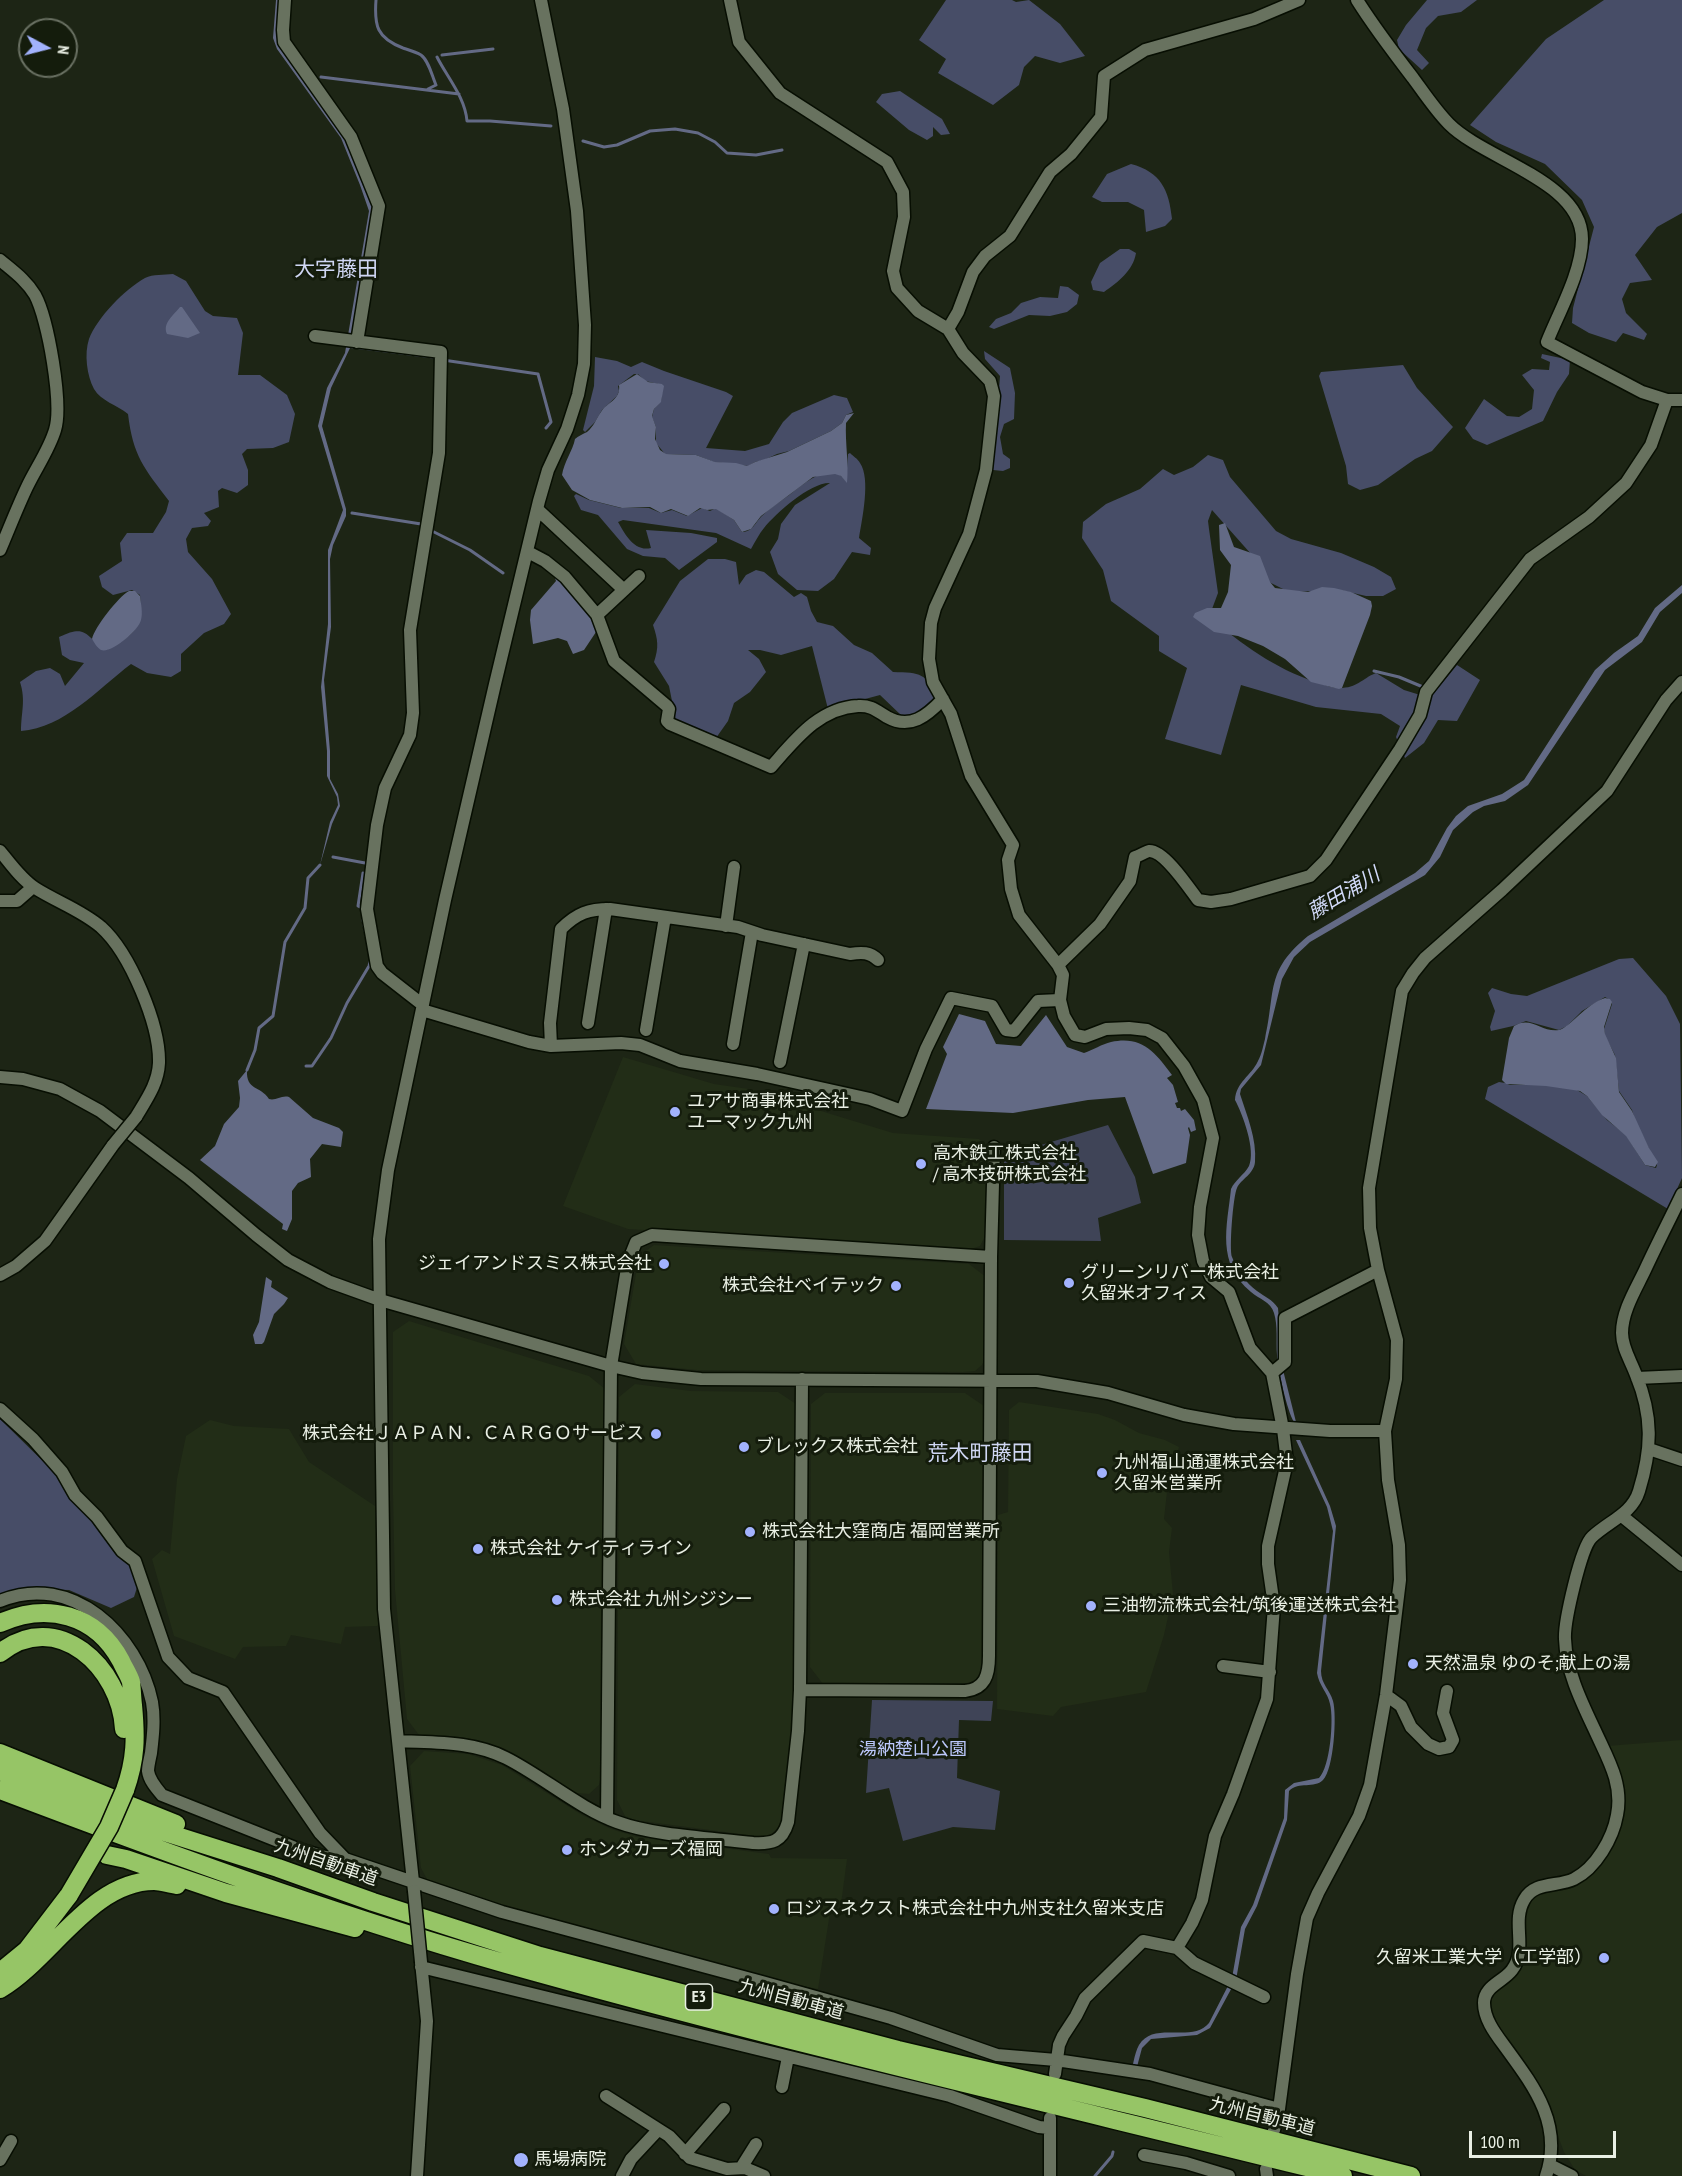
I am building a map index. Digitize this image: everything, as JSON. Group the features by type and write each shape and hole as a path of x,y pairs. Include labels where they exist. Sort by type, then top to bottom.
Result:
{"highway":[{"path":"0,1623 27,1613 50,1612 74,1618 93,1627 112,1646 130,1680 136,1741 133,1766 98,1822 65,1891 27,1950 0,1972"},
{"path":"0,1640 11,1631 29,1625 45,1624 65,1628 100,1649 114,1667 132,1703"},
{"path":"0,1653 17,1642 27,1639 36,1637 54,1639 69,1642 89,1655 102,1669 119,1703 124,1725 125,1746 119,1788"},
{"path":"0,1737 38,1769"},
{"path":"0,1753 206,1836 278,1868"},
{"name":"九州自動車道","path":"0,1770 136,1823 540,1956 898,2050 1145,2108 1411,2176"},
{"name":"九州自動車道","path":"0,1790 364,1920 536,1973 879,2062 1342,2176"},
{"path":"107,1855 126,1859 226,1893 362,1930 536,1973"},
{"path":"0,1989 15,1981 87,1910 110,1892 132,1884 154,1881 226,1893"},
{"path":"0,1956 25,1938 65,1891"}],"street":[{"path":"285,0 284,42 351,137 379,206 352,341"},
{"path":"417,2176 427,2021 384,1609 379,1239 382,1204 467,806 537,509 548,470 567,429 578,395 584,364 585,325 577,211 563,109 541,0"},
{"path":"730,0 739,42 780,93 887,162 894,172 903,192 904,217 893,271 897,288 918,311 948,329 963,353 990,381 994,396 986,470 969,534 935,608 931,624 929,659 933,682 951,714 971,776 1012,845 1008,860 1011,890 1018,915 1058,964 1063,975 1060,1000 1064,1016 1075,1035 1084,1037 1106,1029 1147,1030 1162,1038 1184,1066 1203,1100 1213,1138 1200,1207 1198,1235 1203,1261 1211,1278 1229,1292 1250,1348 1278,1368"},
{"path":"948,329 958,312 974,272 985,256 1010,236 1050,172 1071,154 1101,117 1104,76 1145,50 1254,19 1299,0"},
{"path":"1357,0 1370,22 1450,125 1481,149 1553,188 1570,205 1582,238 1577,268 1547,342 1642,392 1667,400 1682,400"},
{"path":"0,260 25,280 40,308 54,375 57,409 56,427 50,444 27,486 0,550"},
{"path":"315,336 441,352 440,453 410,630 414,713 410,735 383,797 377,825 367,909 377,966 381,973 423,1007 529,1042 551,1046 621,1043 640,1045 680,1060 870,1099 902,1111 926,1049 951,998 992,1006 1006,1030 1014,1030 1038,1001 1060,1000"},
{"path":"1058,964 1100,924 1130,881 1135,857 1149,852 1157,853 1176,871 1197,900 1211,902 1232,898 1310,876 1326,860 1400,749 1420,715 1426,692 1530,559 1589,517 1626,483 1650,445 1667,400"},
{"path":"537,509 624,590"},
{"path":"528,552 545,561 565,577 597,615 614,661 667,706 669,710 667,721 670,724 771,767 818,718 836,710 871,706 890,718 902,722 913,722 925,717 942,699"},
{"path":"597,615 639,576"},
{"path":"1274,2130 1307,1918 1359,1816 1370,1785 1386,1695 1400,1580 1399,1545 1388,1480 1385,1431 1396,1380 1397,1340 1378,1270 1370,1228 1369,1188 1402,991 1425,958 1502,890 1607,791 1666,700 1682,682"},
{"path":"0,851 33,887 84,914 103,930 120,951 140,985 158,1046 159,1065 154,1088 136,1117 113,1144 45,1241 24,1260 0,1275"},
{"path":"726,926 734,867"},
{"path":"0,901 16,901 33,887"},
{"path":"551,1046 550,1023 561,928 571,919 590,910 606,909 726,926 850,954 860,952 873,954 879,960"},
{"path":"588,1023 606,909"},
{"path":"646,1030 665,917"},
{"path":"733,1044 752,932"},
{"path":"780,1062 804,944"},
{"path":"0,1077 23,1079 60,1089 100,1111 189,1178 288,1260 330,1282 380,1300 611,1366 642,1373 701,1379 1037,1381 1108,1393 1184,1415 1234,1424 1283,1429 1385,1431"},
{"path":"800,1690 965,1692 975,1690 982,1683 989,1667 991,1257 994,1147"},
{"path":"1572,2176 1548,2170 1552,2148 1551,2132 1536,2088 1498,2038 1486,2018 1483,2001 1490,1988 1511,1971 1519,1955 1520,1914 1524,1899 1535,1888 1574,1879 1593,1864 1611,1835 1618,1813 1618,1789 1614,1771 1572,1675 1567,1657 1565,1632 1572,1593 1589,1538 1622,1516 1639,1494 1649,1449 1649,1414 1638,1378 1623,1344 1622,1330 1627,1308 1682,1194"},
{"path":"607,1818 611,1366 630,1252 636,1242 652,1235 991,1257"},
{"path":"1177,1948 1202,1900 1215,1836 1233,1794 1267,1699 1274,1606 1268,1546 1286,1470 1278,1368 1285,1318 1378,1270"},
{"path":"1638,1378 1682,1376"},
{"path":"398,1742 450,1743 487,1750 506,1758 607,1818 640,1829 753,1844 768,1844 778,1840 785,1832 788,1822 798,1731 802,1379"},
{"path":"0,1409 33,1439 62,1472 75,1495 97,1517 122,1551 135,1561 168,1657 188,1678 223,1692 320,1833 345,1858"},
{"path":"1649,1449 1682,1460"},
{"path":"1622,1516 1682,1565"},
{"path":"0,1601 35,1594 64,1597 88,1606 123,1639 138,1661 152,1702 153,1719 148,1772 153,1784 162,1795 298,1849 325,1857 345,1858 413,1886 891,2018 997,2055 1056,2060 1150,2074 1279,2109"},
{"path":"1223,1666 1270,1672"},
{"path":"1386,1695 1401,1706 1411,1727 1428,1744 1439,1749 1449,1747 1454,1740 1443,1713 1447,1691"},
{"path":"1055,2074 1056,2060 1063,2036 1085,1998 1143,1941 1177,1948 1194,1963 1264,1997"},
{"path":"421,1965 950,2096 1039,2127 1049,2123 1050,2176"},
{"path":"782,2086 788,2057"},
{"path":"606,2096 669,2136 690,2158 708,2165 727,2169 741,2168 764,2176"},
{"path":"685,2154 724,2109"},
{"path":"622,2176 630,2159 658,2130"},
{"path":"0,2160 10,2141"},
{"path":"741,2168 756,2144"},
{"path":"1144,2156 1186,2163 1229,2176"}],"shaded area":[{"path":"276,0 279,0 280,4 278,44 343,135 373,206 350,346 445,360 350,348 331,388 322,426 346,509 346,516 333,545 330,559 331,627 324,680 330,779 338,794 340,806 320,865 330,822 338,805 337,797 327,776 321,687 328,624 328,550 343,510 318,426 327,388 345,353 369,211 341,138 277,49 273,38"},
{"path":"946,0 1012,0 1016,2 1029,0 1060,24 1085,56 1060,63 1035,56 1024,67 1019,85 993,105 938,73 946,59 919,40"},
{"path":"1427,0 1477,0 1461,12 1438,16 1426,28 1417,50 1429,63 1422,70 1399,49 1397,40"},
{"path":"1604,0 1682,0 1682,213 1657,227 1635,255 1652,280 1630,283 1622,299 1626,313 1647,334 1644,340 1623,333 1616,342 1589,333 1572,323 1573,308 1594,227 1582,200 1545,164 1496,142 1470,125 1546,39"},
{"path":"900,91 942,119 950,134 941,135 933,127 933,136 927,140 909,130 876,102 882,94"},
{"path":"1131,164 1150,172 1166,191 1172,219 1165,226 1146,232 1144,210 1128,202 1102,202 1092,197 1107,174"},
{"path":"1120,249 1129,249 1136,253 1132,265 1104,292 1093,290 1091,282 1100,263"},
{"path":"173,274 186,281 205,311 213,316 237,318 243,333 238,375 260,375 287,395 295,414 289,442 273,448 247,449 242,454 248,470 248,485 237,493 222,488 218,491 219,507 204,513 211,521 208,526 192,528 186,539 188,552 212,579 231,614 224,624 204,633 181,654 181,671 171,677 147,673 131,664 66,715 52,723 21,731 23,701 20,682 36,671 50,668 60,674 65,686 84,663 70,660 62,655 59,637 76,631 86,633 106,650 130,635 138,623 140,595 132,590 113,595 102,587 99,576 122,561 120,543 127,533 153,533 166,512 169,501 141,461 133,441 128,414 105,400 94,389 88,371 87,351 89,339 98,322 121,297 145,278"},
{"path":"1060,286 1068,287 1079,295 1077,304 1067,312 1050,316 1029,315 994,329 989,327 996,319 1011,313 1021,303 1040,297 1058,298"},
{"path":"180,307 200,333 188,338 167,334 167,323"},
{"path":"984,351 1010,368 1015,393 1014,419 1004,424 1000,437 1003,454 1010,459 1010,468 1003,471 993,470 1000,376 985,359"},
{"path":"1542,354 1570,360 1569,374 1543,421 1487,445 1473,439 1465,428 1484,399 1507,416 1519,417 1532,409 1534,390 1522,375 1532,369 1549,370 1550,362 1541,358"},
{"path":"595,357 617,361 631,367 642,362 733,396 706,448 745,451 769,444 783,422 792,413 834,395 847,398 853,412 846,415 842,423 831,431 789,451 748,466 714,462 696,455 665,454 656,443 656,427 652,417 654,409 661,401 663,385 645,381 638,374 634,374 618,386 617,396 602,410 585,432 583,430 594,386"},
{"path":"1403,365 1417,388 1453,427 1432,451 1415,459 1378,485 1360,490 1348,484 1346,466 1319,376 1321,372"},
{"path":"637,374 648,382 664,386 661,402 654,409 652,416 656,427 655,439 660,450 666,454 696,455 715,462 747,466 787,452 831,431 842,423 846,415 854,413 846,423 847,483 841,476 835,474 813,477 761,516 751,529 742,532 734,520 716,509 700,508 688,516 671,509 661,513 650,507 622,508 590,500 572,490 562,475 565,465 575,439 589,430 616,397 619,385"},
{"path":"850,453 859,462 865,479 865,499 859,538 871,548 870,555 852,552 834,579 818,591 797,590 778,574 770,552 778,539 781,524 795,505 830,483 813,488 785,507 764,528 751,549 716,533 623,520 618,522 635,545 645,549 651,548 646,530 691,533 717,538 717,542 679,570 665,558 643,556 627,549 598,515 581,510 574,496 576,494 589,500 621,508 649,508 661,513 672,510 687,516 702,508 710,511 716,508 734,520 742,532 746,532 770,509 812,478 833,473 840,475 846,481 848,454"},
{"path":"1208,455 1223,460 1230,477 1276,531 1291,539 1341,553 1374,567 1391,577 1396,589 1383,596 1366,596 1340,590 1289,592 1267,581 1259,563 1212,510 1208,521 1218,593 1209,617 1273,663 1301,677 1333,687 1355,685 1376,673 1404,690 1430,698 1457,665 1480,680 1457,721 1438,720 1424,743 1405,758 1396,737 1400,726 1381,714 1316,707 1241,685 1221,755 1165,739 1187,668 1159,651 1159,636 1111,601 1103,570 1082,538 1083,522 1106,504 1140,489 1163,469 1174,475 1193,467"},
{"path":"1225,523 1234,547 1260,556 1270,582 1275,588 1308,592 1322,587 1334,588 1351,592 1371,601 1370,615 1342,688 1311,682 1285,659 1263,646 1238,636 1214,632 1193,617 1195,613 1207,608 1221,608 1228,592 1231,565 1220,550 1219,525"},
{"path":"708,559 725,559 736,562 739,585 746,575 756,570 764,572 794,597 801,593 807,597 817,622 833,626 854,645 872,653 893,672 916,674 926,679 937,700 925,714 903,717 880,695 828,709 812,646 781,655 748,650 759,659 766,672 750,692 734,703 728,721 716,738 676,721 669,686 654,662 657,643 653,625 680,581"},
{"path":"552,569 592,616 596,632 584,650 573,654 567,641 558,638 533,644 531,610 556,581"},
{"path":"1682,585 1682,593 1660,612 1642,642 1605,670 1528,785 1505,801 1484,806 1473,812 1453,830 1440,857 1425,875 1310,942 1294,957 1282,979 1261,1065 1241,1089 1240,1094 1253,1136 1255,1162 1252,1170 1237,1188 1231,1244 1232,1257 1242,1276 1278,1308 1283,1370 1296,1422 1294,1422 1279,1370 1274,1313 1268,1303 1251,1292 1240,1281 1228,1257 1226,1244 1231,1189 1249,1166 1251,1159 1250,1142 1235,1100 1236,1094 1260,1056 1278,971 1294,949 1308,936 1415,873 1429,861 1447,828 1468,806 1502,794 1524,780 1595,670 1638,636 1655,608"},
{"path":"129,591 135,591 140,596 141,620 130,635 118,645 101,650 92,639 94,634 113,605"},
{"path":"1633,958 1666,996 1680,1024 1682,1178 1668,1209 1485,1099 1488,1087 1499,1082 1510,1085 1553,1085 1577,1090 1587,1096 1607,1120 1626,1135 1645,1165 1656,1168 1657,1165 1632,1110 1619,1091 1615,1055 1605,1036 1604,1029 1612,1004 1610,1000 1605,997 1582,1011 1567,1026 1559,1030 1526,1021 1491,1031 1490,1027 1495,1011 1488,993 1492,988 1527,996 1619,959"},
{"path":"1605,998 1612,1002 1604,1027 1616,1058 1619,1092 1632,1111 1658,1162 1655,1167 1645,1165 1626,1136 1580,1091 1506,1084 1502,1080 1509,1038 1514,1026 1526,1022 1547,1029 1563,1029 1591,1005"},
{"path":"959,1014 985,1021 996,1044 1021,1046 1046,1015 1067,1047 1084,1053 1108,1043 1122,1041 1131,1041 1147,1048 1172,1075 1167,1078 1173,1085 1178,1102 1175,1103 1177,1108 1181,1111 1185,1109 1194,1120 1196,1130 1191,1132 1188,1128 1190,1135 1186,1163 1153,1174 1125,1097 1088,1100 1013,1113 926,1109 947,1054 943,1047"},
{"path":"623,1057 714,1084 749,1089 893,1133 979,1139 987,1147 985,1236 980,1246 968,1250 628,1229 563,1206"},
{"path":"247,1070 247,1077 251,1085 269,1099 289,1097 313,1118 339,1128 343,1132 341,1147 322,1144 310,1159 311,1177 298,1183 292,1191 292,1219 287,1231 282,1229 283,1224 200,1160 215,1146 224,1124 239,1107 238,1081"},
{"path":"654,1245 969,1264 986,1277 985,1357 982,1365 975,1371 963,1372 697,1370 636,1364 624,1344 639,1256"},
{"path":"266,1277 272,1281 271,1287 288,1298 274,1314 264,1342 255,1344 253,1335 259,1322"},
{"path":"409,1321 589,1376 605,1389 602,1771 599,1785 589,1794 577,1793 503,1748 459,1737 419,1735 407,1719 395,1590 393,1332"},
{"path":"635,1384 691,1391 778,1392 796,1404 795,1666 789,1771 779,1827 769,1836 634,1820 625,1816 617,1800 619,1397"},
{"path":"825,1393 965,1393 984,1406 983,1660 982,1671 973,1683 823,1684 810,1667 811,1404"},
{"path":"1019,1402 1098,1414 1139,1433 1165,1440 1179,1447 1167,1492 1164,1519 1172,1528 1169,1552 1173,1594 1164,1635 1146,1692 1061,1707 1053,1716 997,1709 998,1515 1008,1512 1009,1410"},
{"path":"0,1419 59,1477 115,1553 132,1566 139,1581 134,1597 111,1608 69,1590 25,1589 0,1594"},
{"path":"210,1420 234,1426 289,1429 309,1462 375,1506 380,1622 377,1626 345,1627 341,1644 291,1635 286,1646 243,1647 235,1659 174,1636 152,1559 162,1550 170,1554 177,1479 186,1436"},
{"path":"1296,1440 1300,1440 1330,1506 1336,1526 1321,1671 1322,1680 1332,1697 1334,1708 1334,1742 1330,1765 1327,1774 1319,1783 1297,1786 1289,1791 1287,1820 1257,1906 1245,1929 1236,1980 1210,2028 1197,2035 1151,2039 1142,2048 1134,2078 1130,2077 1137,2049 1146,2038 1154,2034 1193,2032 1209,2023 1232,1978 1241,1927 1253,1905 1284,1818 1285,1790 1294,1783 1319,1778 1326,1764 1330,1743 1331,1711 1329,1700 1317,1673 1333,1531 1327,1507"},
{"name":"久留米工業大学（工学部）","path":"1682,1740 1682,2176 1586,2176 1575,2170 1564,2152 1538,2083 1497,2026 1490,2012 1490,2003 1493,1993 1515,1976 1524,1962 1526,1953 1524,1914 1527,1905 1535,1895 1573,1885 1621,1820 1607,1746"},
{"path":"424,1751 468,1754 502,1765 582,1815 611,1829 637,1837 769,1854 771,1858 847,1859 841,1904 832,1900 818,1989 780,1982 509,1908 429,1883 421,1868 410,1766"}],"green space":[{"path":"1108,1125 1135,1177 1141,1203 1098,1218 1101,1241 1004,1240 1004,1156"},
{"name":"湯納楚山公園","path":"872,1700 993,1701 991,1721 959,1720 957,1778 1000,1791 995,1830 953,1827 903,1841 889,1788 866,1793"}],"waterway":[{"path":"376,0 379,30 394,44 421,55 426,61 436,85 428,89"},
{"path":"442,55 493,49"},
{"path":"437,57 459,95 467,121 551,126"},
{"path":"321,77 459,94"},
{"path":"583,141 604,147 617,145 650,131 675,129 698,133 715,142 727,153 756,155 782,150"},
{"path":"443,360 538,374 551,422 546,428"},
{"path":"352,513 421,524"},
{"path":"432,531 470,550 503,573"},
{"path":"1374,671 1399,677 1423,687"},
{"path":"333,857 365,863"},
{"path":"247,1070 255,1050 259,1028 273,1016 285,942 305,908 308,878 320,865"},
{"path":"362,908 358,906 363,873"},
{"path":"363,920 367,940"},
{"path":"306,1066 312,1066 331,1038 371,959"},
{"path":"1095,2176 1113,2152"}],"place":[{"name":"ユアサ商事株式会社 ユーマック九州","path":"675,1112"},
{"name":"高木鉄工株式会社 / 高木技研株式会社","path":"921,1164"},
{"name":"ジェイアンドスミス株式会社","path":"664,1264"},
{"name":"グリーンリバー株式会社 久留米オフィス","path":"1069,1283"},
{"name":"株式会社ベイテック","path":"896,1286"},
{"name":"株式会社ＪＡＰＡＮ．ＣＡＲＧＯサービス","path":"656,1434"},
{"name":"ブレックス株式会社","path":"744,1447"},
{"name":"九州福山通運株式会社 久留米営業所","path":"1102,1473"},
{"name":"株式会社大窪商店 福岡営業所","path":"750,1532"},
{"name":"株式会社 ケイティライン","path":"478,1549"},
{"name":"株式会社 九州シジシー","path":"557,1600"},
{"name":"三油物流株式会社/筑後運送株式会社","path":"1091,1606"},
{"name":"天然温泉 ゆのそ;献上の湯","path":"1413,1664"},
{"name":"ホンダカーズ福岡","path":"567,1850"},
{"name":"ロジスネクスト株式会社中九州支社久留米支店","path":"774,1909"},
{"name":"久留米工業大学（工学部）","path":"1604,1958"},
{"name":"馬場病院","path":"521,2160"}],"district":[{"name":"大字藤田","path":"336,270"},
{"name":"荒木町藤田","path":"980,1454"}],"water label":[{"name":"藤田浦川","path":"1344,894"}]}
